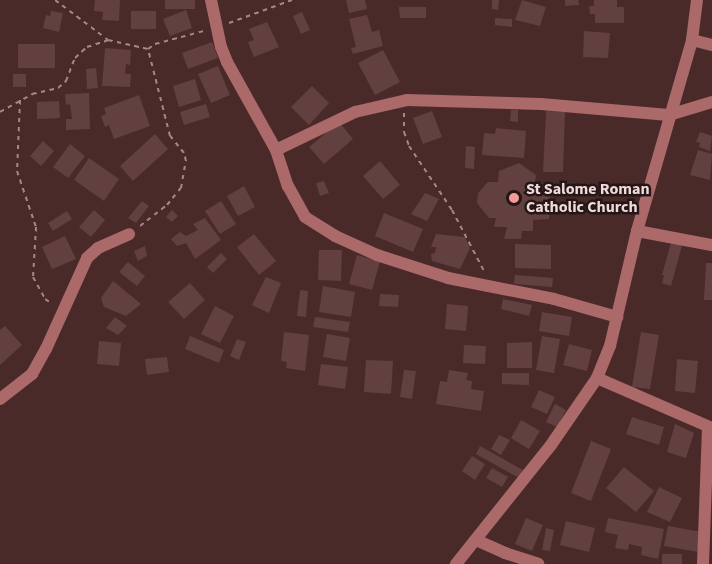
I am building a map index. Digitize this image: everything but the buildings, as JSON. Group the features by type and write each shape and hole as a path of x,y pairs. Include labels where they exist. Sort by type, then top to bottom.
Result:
{"street":[{"path":"211,0 227,62 276,150 297,204 305,217 335,236 377,255 438,274 554,298 617,317"},
{"path":"456,564 552,445 597,378 610,346 637,231 692,40 697,0"},
{"path":"692,40 712,45"},
{"path":"276,150 355,112 407,99 541,104 669,115 712,102"},
{"path":"637,231 712,245"},
{"path":"0,399 32,374 64,311 87,258 98,248 129,234"},
{"path":"597,378 710,427 703,564"},
{"path":"476,540 538,564"}],"path":[{"path":"55,0 108,40 148,49 155,44 217,27 292,0"},
{"path":"0,112 20,100 58,88 66,81 75,58 87,47 108,40"},
{"path":"129,234 167,206 181,188 186,161 184,153 170,136 148,49"},
{"path":"407,99 403,117 409,146 452,210 494,286"},
{"path":"20,100 17,171 36,227 33,278 45,298 64,311"}],"place":[{"name":"St Salome Roman Catholic Church","path":"514,198"}]}
